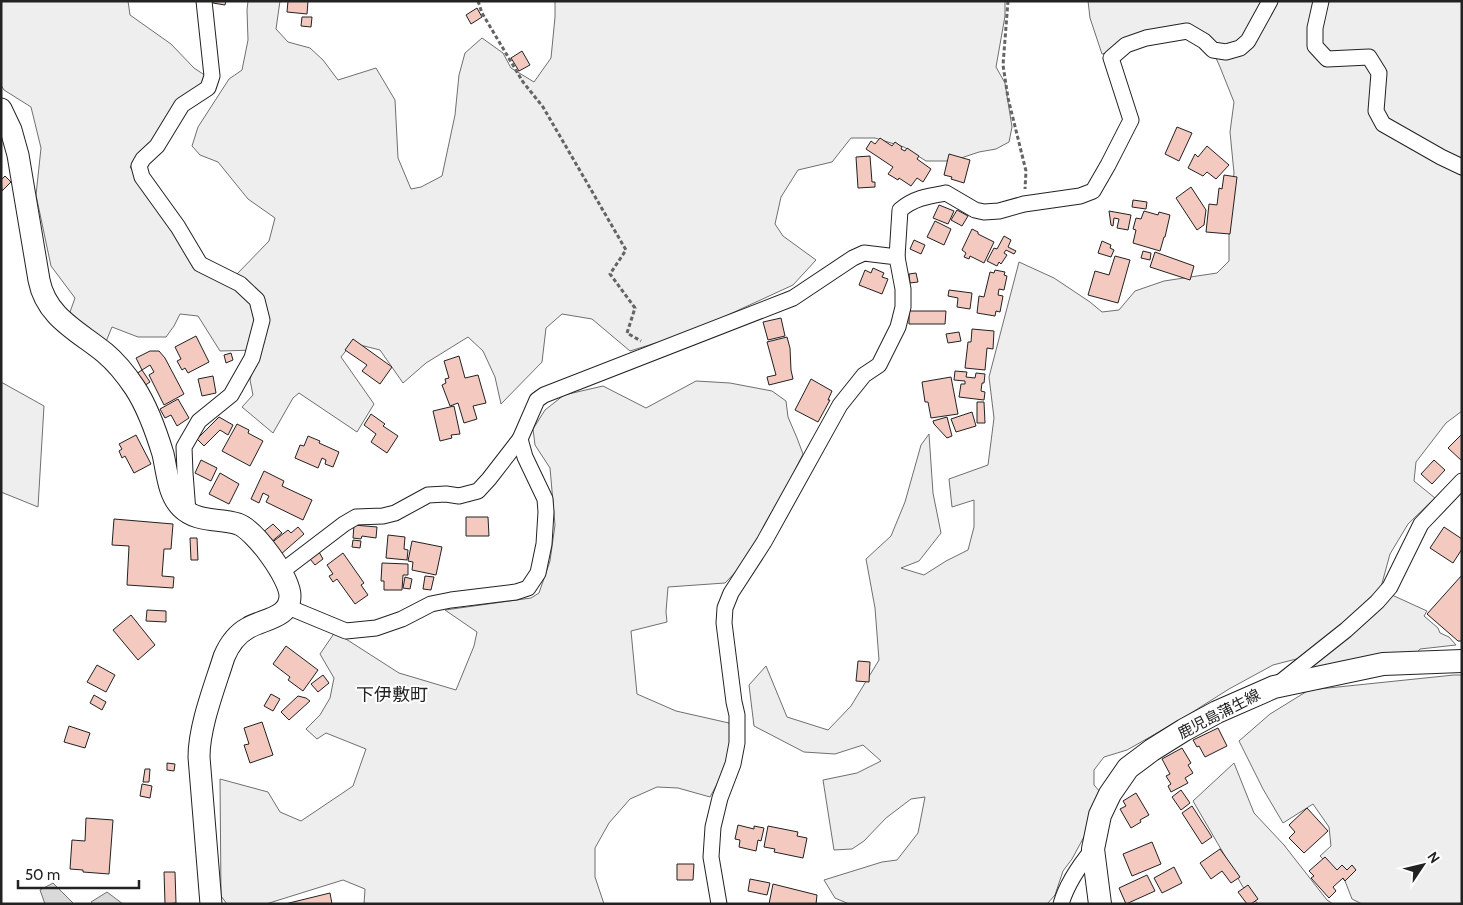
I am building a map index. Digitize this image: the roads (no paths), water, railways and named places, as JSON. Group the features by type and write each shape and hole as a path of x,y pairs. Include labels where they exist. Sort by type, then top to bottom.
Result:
{"main road":[{"name":"鹿児島蒲生線","path":"1100,904 1093,850 1100,815 1110,794 1128,768 1152,750 1217,712 1274,687 1383,664 1462,661"}],"street":[{"path":"188,512 184,447 200,421 231,395 252,358 262,320 257,300 240,284 200,264 178,227 142,178 139,166 143,159 157,146 182,105 208,88 212,76 204,1"},
{"path":"719,904 711,857 713,827 720,798 733,764 737,743 737,715 724,623 725,608 731,593 764,542 840,405 864,375 879,365 898,327 903,307 903,289 897,257 900,210 922,197 946,192 976,210 984,212 1080,196 1093,191 1131,120 1111,58 1126,45 1146,38 1187,32 1204,41 1212,50 1226,52 1240,48 1248,41 1270,1"},
{"path":"1321,1 1315,28 1315,46 1327,60 1369,57 1379,73 1376,112 1383,124 1462,167"},
{"path":"1,108 11,130 18,155 39,280 44,299 58,316 107,355 122,370 135,388 148,411 162,452 173,495 180,506 206,520 234,523 245,528 255,536 281,572 288,586 290,596 288,607 276,616 247,628 229,646 224,656 202,731 199,757 211,904"},
{"path":"281,572 356,517 383,516 396,512 428,495 446,494 459,496 478,491 490,479 520,440 537,400 544,395 793,298 853,258 864,253 897,257"},
{"path":"288,607 346,631 376,628 402,619 431,604 516,592 528,588 538,573 544,544 546,512 545,499 529,466 520,440"},
{"path":"1274,687 1346,630 1377,602 1390,587 1421,524 1462,481"},
{"path":"1060,904 1064,892 1077,868 1093,850"}],"district":[{"name":"下伊敷町","path":"392,695"}]}
